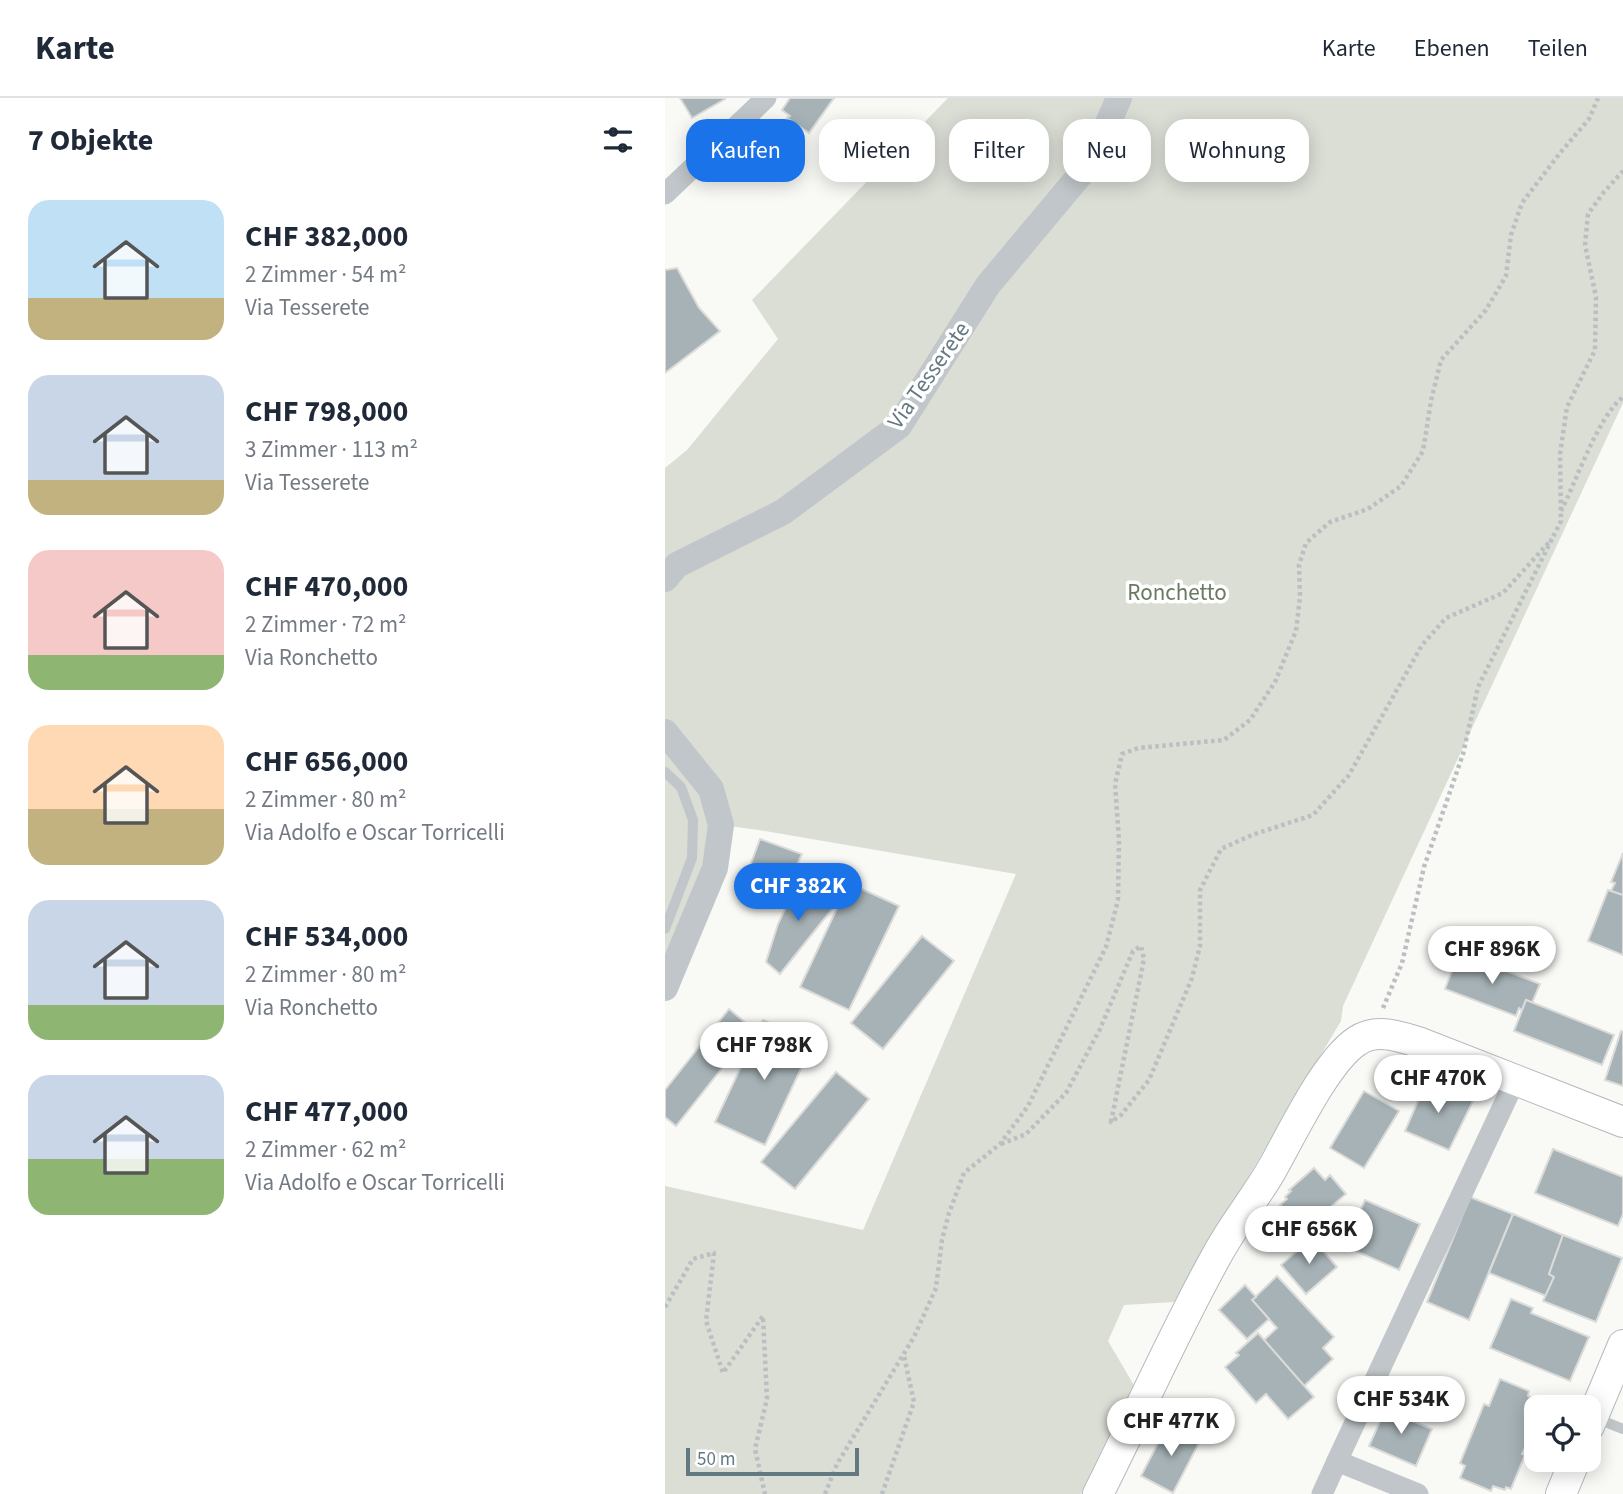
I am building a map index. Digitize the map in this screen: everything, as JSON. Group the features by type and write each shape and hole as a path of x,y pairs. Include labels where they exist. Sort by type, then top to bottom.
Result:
{"main road":[{"path":"1098,1494 1218,1254 1271,1171 1305,1110 1339,1058 1357,1041 1373,1034 1394,1035 1465,1059 1623,1122"},
{"path":"1601,1398 1623,1345"},
{"path":"1561,1494 1570,1472"}],"street":[{"path":"665,194 766,98"},
{"name":"Via Tesserete","path":"665,579 677,565 783,512 899,426 988,285 1091,162 1119,98"},
{"path":"665,732 711,789 721,825 715,867 665,988"},
{"path":"1322,1494 1513,1087 1465,1059"},
{"path":"1337,1461 1419,1494"}],"lane":[{"path":"665,772 681,787 693,820 692,858 665,929"},
{"path":"1601,1424 1623,1429"}],"path":[{"path":"825,1494 837,1464 914,1337 936,1289 942,1240 964,1173 1000,1144 1028,1106 1106,947 1118,900 1119,840 1115,784 1122,754 1138,748 1224,740 1250,720 1275,682 1296,631 1300,597 1299,565 1307,543 1330,522 1368,509 1401,486 1423,451 1441,360 1486,310 1506,276 1511,235 1523,203 1589,119 1598,98"},
{"path":"1373,1034 1402,963 1425,867 1463,754 1478,687 1561,521 1560,454 1567,407 1595,350 1596,297 1585,245 1588,214 1623,171"},
{"path":"1561,512 1592,441 1623,397"},
{"path":"1000,1144 1026,1134 1066,1093 1100,1030 1133,951 1141,946 1144,959 1111,1122 1121,1115 1149,1080 1192,978 1200,946 1200,890 1221,849 1252,835 1313,815 1349,775 1422,645 1446,618 1503,593 1552,538"},
{"path":"665,1307 693,1259 714,1253 706,1321 723,1373 763,1316 767,1399 755,1448 765,1494"},
{"path":"882,1494 914,1402 903,1355"}],"green space":[{"name":"Ronchetto","path":"948,98 1623,98 1623,403 1343,1006 1341,1021 1174,1302 1124,1305 1108,1341 1135,1387 1081,1494 665,1494 665,1186 863,1230 1016,874 721,825 665,988 665,468 687,450 778,339 752,300 866,182 935,182 935,119 928,119"}],"building":[{"path":"680,98 724,98 725,99 692,118"},
{"path":"790,98 834,98 809,133 805,130 805,119 788,119 790,116 782,110"},
{"path":"677,268 699,308 720,331 665,373 665,270"},
{"path":"760,839 802,854 796,867 796,876 781,907 769,903 768,906 739,896"},
{"path":"1623,853 1623,895 1611,891 1615,883 1611,882"},
{"path":"801,876 837,903 780,974 766,962 778,924"},
{"path":"849,883 899,906 849,1010 800,987"},
{"path":"1608,890 1623,895 1623,955 1588,941"},
{"path":"922,936 954,961 883,1049 851,1023"},
{"path":"1457,958 1473,965 1475,959 1540,984 1532,1003 1526,1000 1516,1016 1445,989"},
{"path":"1526,1000 1614,1035 1602,1065 1514,1031"},
{"path":"729,1009 753,1029 676,1126 665,1117 665,1090"},
{"path":"763,1020 813,1043 765,1145 715,1122"},
{"path":"1621,1031 1623,1032 1623,1086 1605,1080"},
{"path":"836,1072 869,1099 795,1189 761,1162"},
{"path":"1423,1079 1473,1101 1449,1150 1405,1131 1418,1101 1414,1099"},
{"path":"1364,1091 1399,1111 1364,1168 1330,1148"},
{"path":"1553,1149 1623,1177 1623,1214 1618,1226 1535,1193"},
{"path":"1314,1168 1325,1180 1330,1175 1346,1194 1290,1237 1273,1218 1284,1208 1280,1205 1287,1199 1285,1197 1291,1191 1289,1190"},
{"path":"1470,1197 1513,1214 1469,1320 1427,1302"},
{"path":"1365,1200 1420,1224 1399,1270 1344,1246"},
{"path":"1513,1214 1563,1235 1549,1274 1554,1277 1546,1296 1489,1273"},
{"path":"1563,1235 1622,1258 1596,1322 1543,1301 1554,1277 1549,1274"},
{"path":"1312,1238 1337,1267 1306,1294 1281,1265"},
{"path":"1277,1276 1334,1337 1323,1348 1333,1359 1304,1386 1264,1340 1277,1328 1252,1300"},
{"path":"1245,1285 1256,1297 1252,1300 1269,1319 1247,1339 1219,1310"},
{"path":"1511,1299 1533,1308 1531,1313 1589,1337 1570,1381 1490,1348"},
{"path":"1258,1333 1314,1397 1288,1419 1266,1394 1256,1403 1225,1367"},
{"path":"1500,1379 1529,1391 1528,1395 1524,1395 1524,1457 1511,1489 1493,1486 1491,1491 1460,1478 1465,1466 1460,1463 1484,1404 1489,1406"},
{"path":"1402,1404 1409,1406 1409,1412 1414,1415 1412,1421 1432,1429 1416,1466 1369,1446 1386,1408 1397,1412"},
{"path":"1169,1422 1201,1439 1173,1493 1141,1476"}]}
